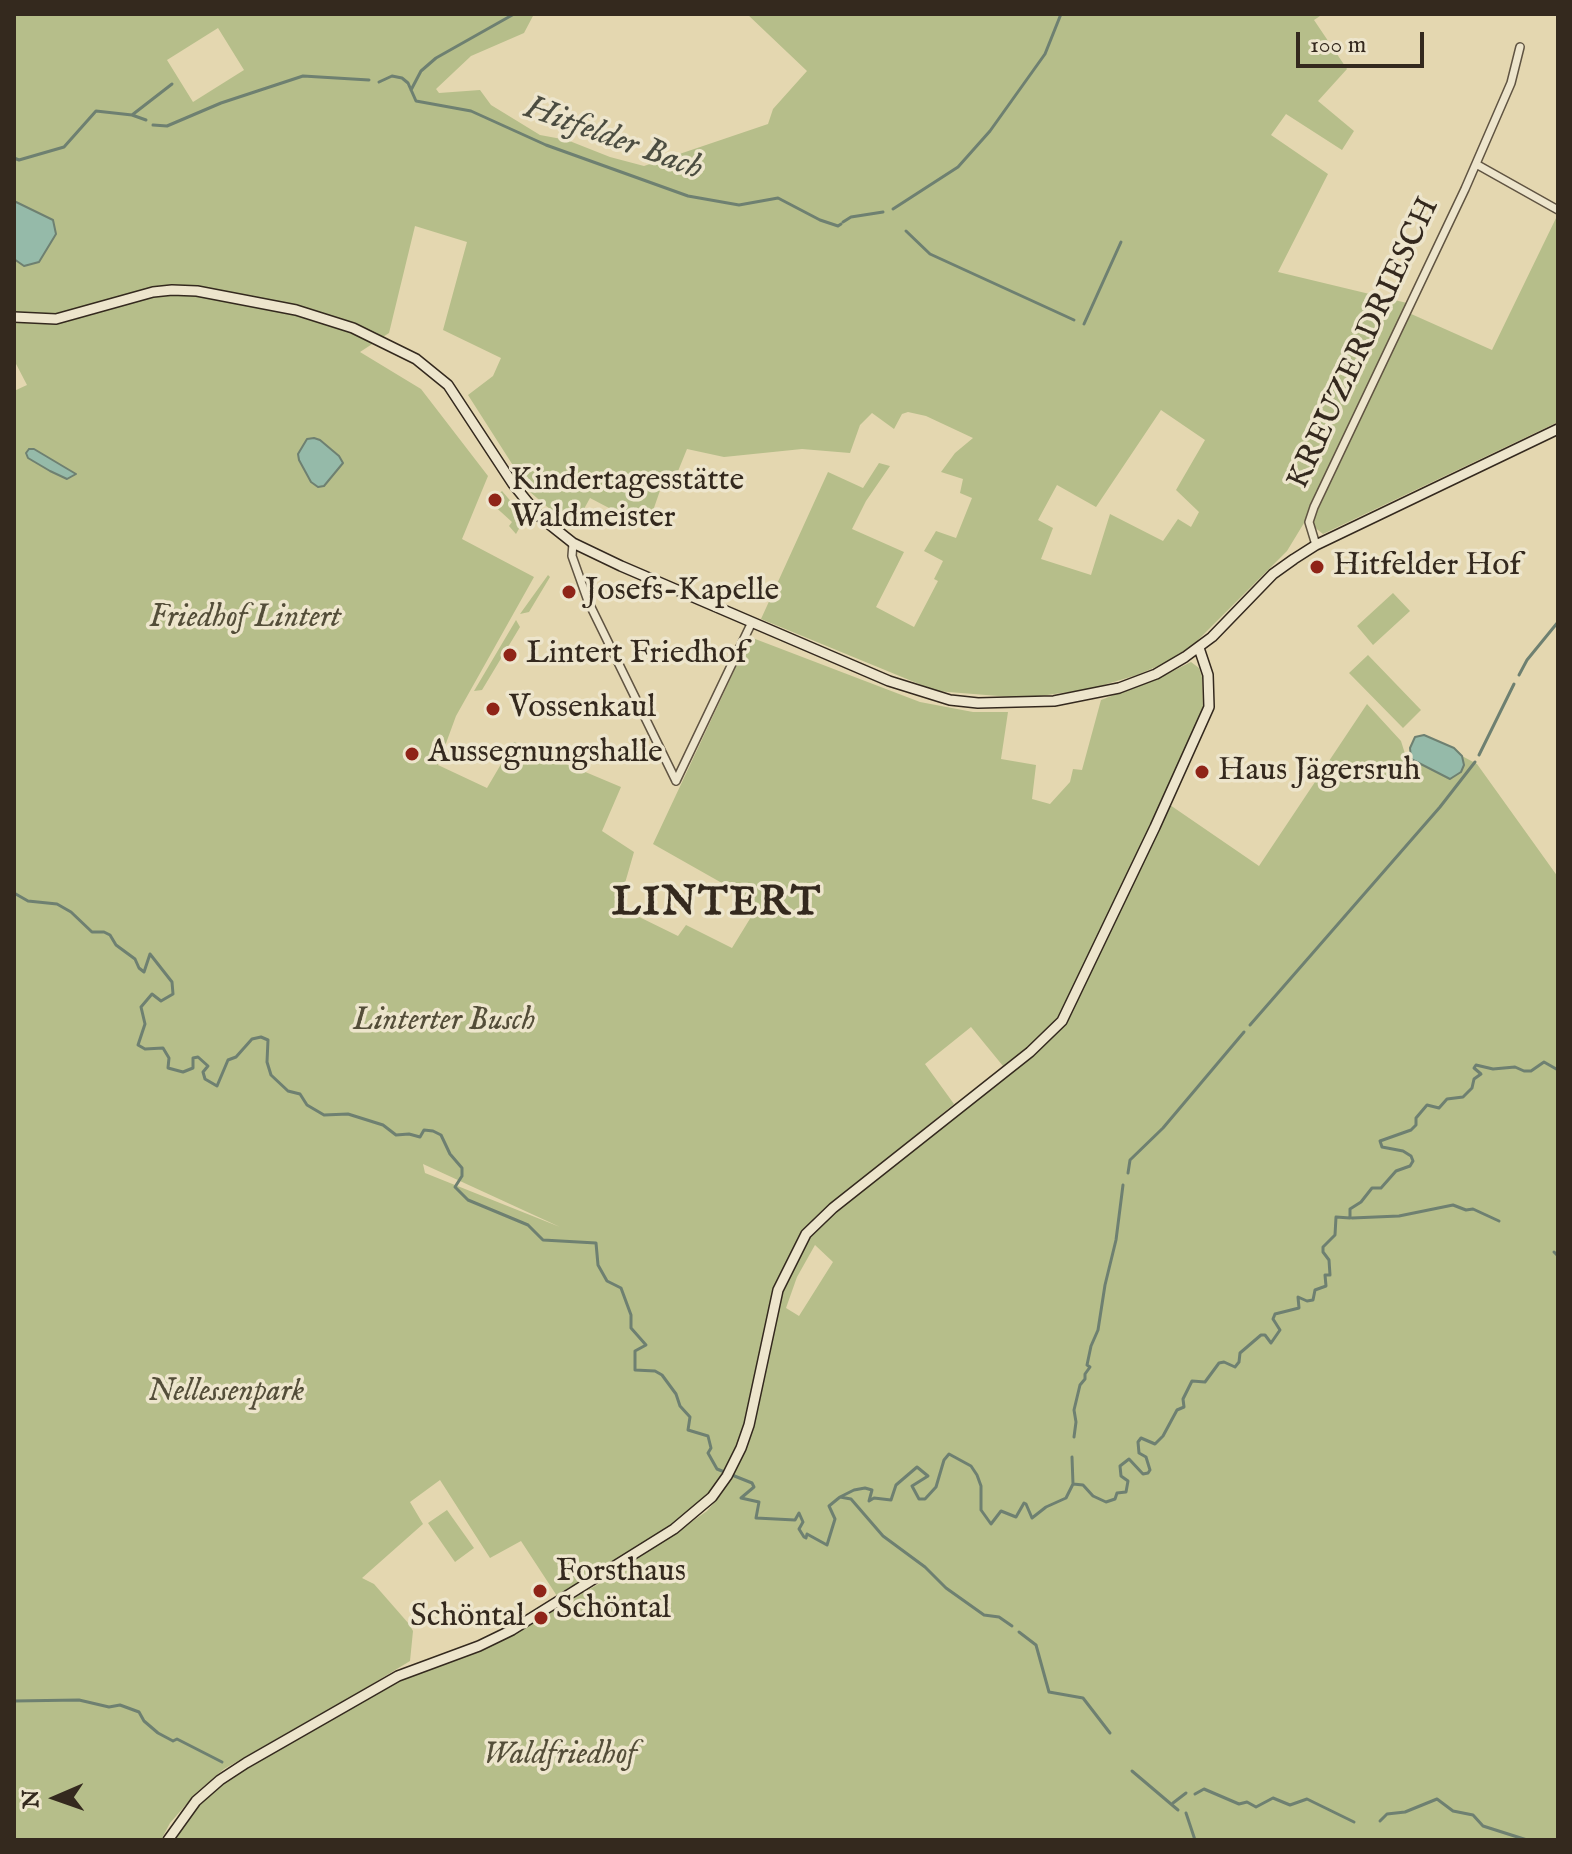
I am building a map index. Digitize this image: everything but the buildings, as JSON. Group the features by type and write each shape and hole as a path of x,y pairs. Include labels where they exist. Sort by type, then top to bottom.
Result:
{"main road":[{"path":"14,317 56,319 153,292 172,290 197,291 282,307 353,328 416,359 448,385 513,484 539,516 573,543 889,681 950,700 978,703 1054,701 1119,688 1156,674 1199,648 1273,574 1316,545 1558,429"},
{"path":"168,1840 196,1801 246,1763 398,1676 479,1646 512,1630 674,1529 704,1505 719,1488 734,1464 749,1425 778,1290 806,1234 843,1199 1030,1052 1062,1021 1209,707 1208,675 1199,648"}],"street":[{"name":"KREUZERDRIESCH","path":"1316,545 1309,522 1314,507 1476,164 1511,83 1520,47"},
{"path":"1476,164 1558,210"},
{"path":"573,543 572,556 588,601 676,781 752,622"}],"green space":[{"path":"14,14 534,14 524,33 471,56 436,89 439,93 480,90 491,105 540,135 567,140 644,166 768,124 773,109 807,71 747,14 1323,14 1314,20 1347,69 1318,101 1354,131 1342,150 1286,114 1271,135 1328,174 1278,272 1407,303 1304,523 1287,551 1194,644 1165,663 1137,675 1090,689 1040,696 936,691 761,619 828,472 863,488 879,463 890,466 866,501 852,529 904,552 876,607 914,627 938,581 934,579 943,561 924,551 936,531 956,538 972,498 960,493 963,479 941,472 955,453 973,438 926,416 908,412 902,414 894,429 872,413 860,425 850,453 802,449 724,457 687,449 674,481 664,479 647,528 590,498 573,529 530,492 468,395 493,376 501,358 443,330 467,242 415,226 389,333 360,352 421,389 488,476 462,539 534,577 456,716 438,765 487,788 514,742 621,787 602,831 634,852 623,890 629,912 678,936 686,925 732,948 759,904 653,844 750,637 920,702 973,712 1008,712 1001,759 1036,765 1032,799 1050,804 1070,782 1073,769 1082,770 1101,700 1191,662 1199,668 1203,707 1169,788 1063,1011 1045,1033 1003,1066 971,1027 925,1064 954,1104 814,1219 819,1224 1051,1038 1070,1014 1170,805 1259,866 1367,704 1401,741 1406,757 1450,779 1464,765 1462,756 1477,764 1558,877 1558,1840 174,1840 199,1806 222,1784 373,1692 519,1631 605,1580 687,1525 707,1511 722,1493 716,1485 681,1519 557,1596 521,1541 490,1558 440,1480 410,1502 423,1524 362,1578 374,1584 409,1624 413,1631 410,1661 224,1769 197,1792 170,1823 161,1840 14,1840 14,391 27,385 14,360 14,259 53,220 14,201","holes":["218,28 244,70 193,102 167,60","1161,410 1205,440 1176,490 1199,512 1191,527 1178,519 1163,541 1110,514 1091,575 1041,559 1053,528 1038,520 1057,485 1096,507","423,1164 560,1227 425,1173","815,1245 833,1262 799,1316 786,1308 797,1277"]},
{"path":"1558,214 1558,422 1323,534 1313,526 1314,518 1409,313 1492,350"},
{"path":"502,491 525,518 516,534 509,526 512,522 490,502"},
{"path":"548,575 550,577 529,612 520,614"},
{"path":"1393,593 1410,611 1373,645 1357,626"},
{"path":"516,620 520,627 482,690 474,691"},
{"path":"1368,655 1421,710 1403,728 1349,673"},
{"path":"447,1510 474,1548 455,1562 428,1523"}],"shaded area":[{"path":"14,201 53,220 56,234 39,262 24,266 14,259"},
{"path":"314,438 339,456 343,463 324,486 318,487 311,482 298,454 307,439"},
{"path":"29,449 76,474 67,479 50,471 28,458 26,453"},
{"path":"1424,735 1454,748 1462,756 1464,765 1461,772 1450,779 1411,759 1410,748 1415,737"}],"waterway":[{"path":"411,90 421,71 436,58 514,14"},
{"name":"Hitfelder Bach","path":"893,209 958,167 990,131 1045,54 1061,14"},
{"name":"Hitfelder Bach","path":"153,125 167,126 221,103 303,76 369,80"},
{"name":"Hitfelder Bach","path":"379,82 392,76 402,78 408,83 416,101 471,111 546,145 688,196 739,205 778,198 820,220 838,226 841,224"},
{"path":"132,115 172,84"},
{"name":"Hitfelder Bach","path":"14,158 19,160 64,147 96,111 132,115 146,120"},
{"name":"Hitfelder Bach","path":"843,222 851,217 883,212"},
{"path":"906,231 930,254 1074,320"},
{"path":"1084,324 1121,242"},
{"path":"1519,675 1527,660 1558,622"},
{"path":"1479,755 1514,684"},
{"path":"1250,1025 1440,807 1475,762"},
{"path":"14,893 28,901 57,904 71,912 92,932 110,935 144,972 150,954 172,982 173,994 161,1001 152,994 141,1007 145,1024 138,1045 145,1049 163,1048 169,1058 168,1068 183,1072 193,1068 193,1058 198,1057 208,1066 203,1072 205,1079 217,1086 228,1060 236,1057 252,1039 261,1037 268,1040 267,1062 271,1075 288,1091 300,1094 307,1105 324,1115 348,1114 383,1125 396,1135 420,1137 424,1130 433,1131 441,1135 450,1154 462,1168 462,1176 455,1187 468,1200 528,1225 543,1240 596,1243 598,1265 607,1281 621,1288 631,1315 631,1328 646,1345 635,1351 635,1370 655,1371 662,1375 690,1417 688,1430 708,1436 711,1448 708,1453 717,1469 752,1483 754,1487 741,1498 759,1502 756,1518 795,1520 799,1513 803,1522 799,1529 804,1537 807,1534 827,1545 835,1519 829,1506 840,1497 865,1488 872,1490 869,1501 874,1498 891,1500 896,1485 917,1467 928,1476 912,1486 919,1499 925,1499 936,1487 944,1460 949,1454 971,1466 977,1475 981,1486 981,1510 991,1524 1001,1511 1016,1517 1024,1503 1032,1518 1066,1498 1073,1484 1083,1485 1093,1496 1106,1502 1115,1499 1117,1493 1126,1492 1128,1481 1121,1476 1120,1466 1129,1459 1143,1474 1148,1473 1146,1457 1139,1453 1138,1442 1141,1438 1155,1444 1163,1436 1177,1410 1184,1407 1183,1399 1192,1381 1205,1382 1219,1363 1235,1367 1240,1353 1261,1335 1265,1335 1271,1343 1280,1330 1273,1319 1275,1314 1299,1308 1298,1297 1313,1300 1315,1290 1326,1286 1325,1275 1330,1275 1329,1260 1323,1247 1335,1235 1336,1217 1350,1218 1350,1209 1361,1202 1372,1188 1381,1188 1396,1171 1410,1166 1413,1161 1403,1151 1382,1147 1380,1141 1411,1130 1427,1105 1439,1108 1447,1099 1463,1097 1472,1088 1474,1079 1481,1074 1474,1068 1476,1065 1531,1071 1544,1062 1558,1070"},
{"path":"1128,1173 1130,1160 1163,1128 1244,1032"},
{"path":"1074,1437 1074,1410 1080,1385 1090,1367 1087,1365 1098,1330 1116,1240 1123,1185"},
{"path":"1352,1218 1399,1216 1453,1205 1473,1209 1499,1221"},
{"path":"1554,1252 1558,1256"},
{"path":"1072,1457 1073,1484"},
{"path":"840,1497 851,1499 883,1536 925,1567 946,1588 984,1615 999,1617 1012,1626"},
{"path":"1019,1632 1036,1645 1049,1692 1083,1698 1110,1733"},
{"path":"14,1701 79,1700 109,1707 120,1705 139,1712 158,1733 222,1762"},
{"path":"1132,1771 1178,1810"},
{"path":"1195,1794 1204,1789 1239,1804 1247,1802 1256,1807 1273,1798 1290,1805 1307,1799 1354,1822"},
{"path":"1173,1803 1186,1793"},
{"path":"1380,1821 1387,1814 1405,1812 1437,1799 1453,1811 1473,1815 1483,1826 1527,1840"},
{"path":"1186,1813 1195,1840"}],"place":[{"name":"Kindertagesstätte Waldmeister","path":"495,500"},
{"name":"Hitfelder Hof","path":"1317,567"},
{"name":"Josefs-Kapelle","path":"569,592"},
{"name":"Lintert Friedhof","path":"510,655"},
{"name":"Vossenkaul","path":"493,709"},
{"name":"Aussegnungshalle","path":"412,754"},
{"name":"Haus Jägersruh","path":"1202,772"},
{"name":"Forsthaus Schöntal","path":"540,1591"},
{"name":"Schöntal","path":"541,1618"}],"district":[{"name":"LINTERT","path":"717,906"}],"park label":[{"name":"Friedhof Lintert","path":"245,619"},
{"name":"Linterter Busch","path":"444,1022"},
{"name":"Nellessenpark","path":"226,1393"},
{"name":"Waldfriedhof","path":"560,1756"}]}
